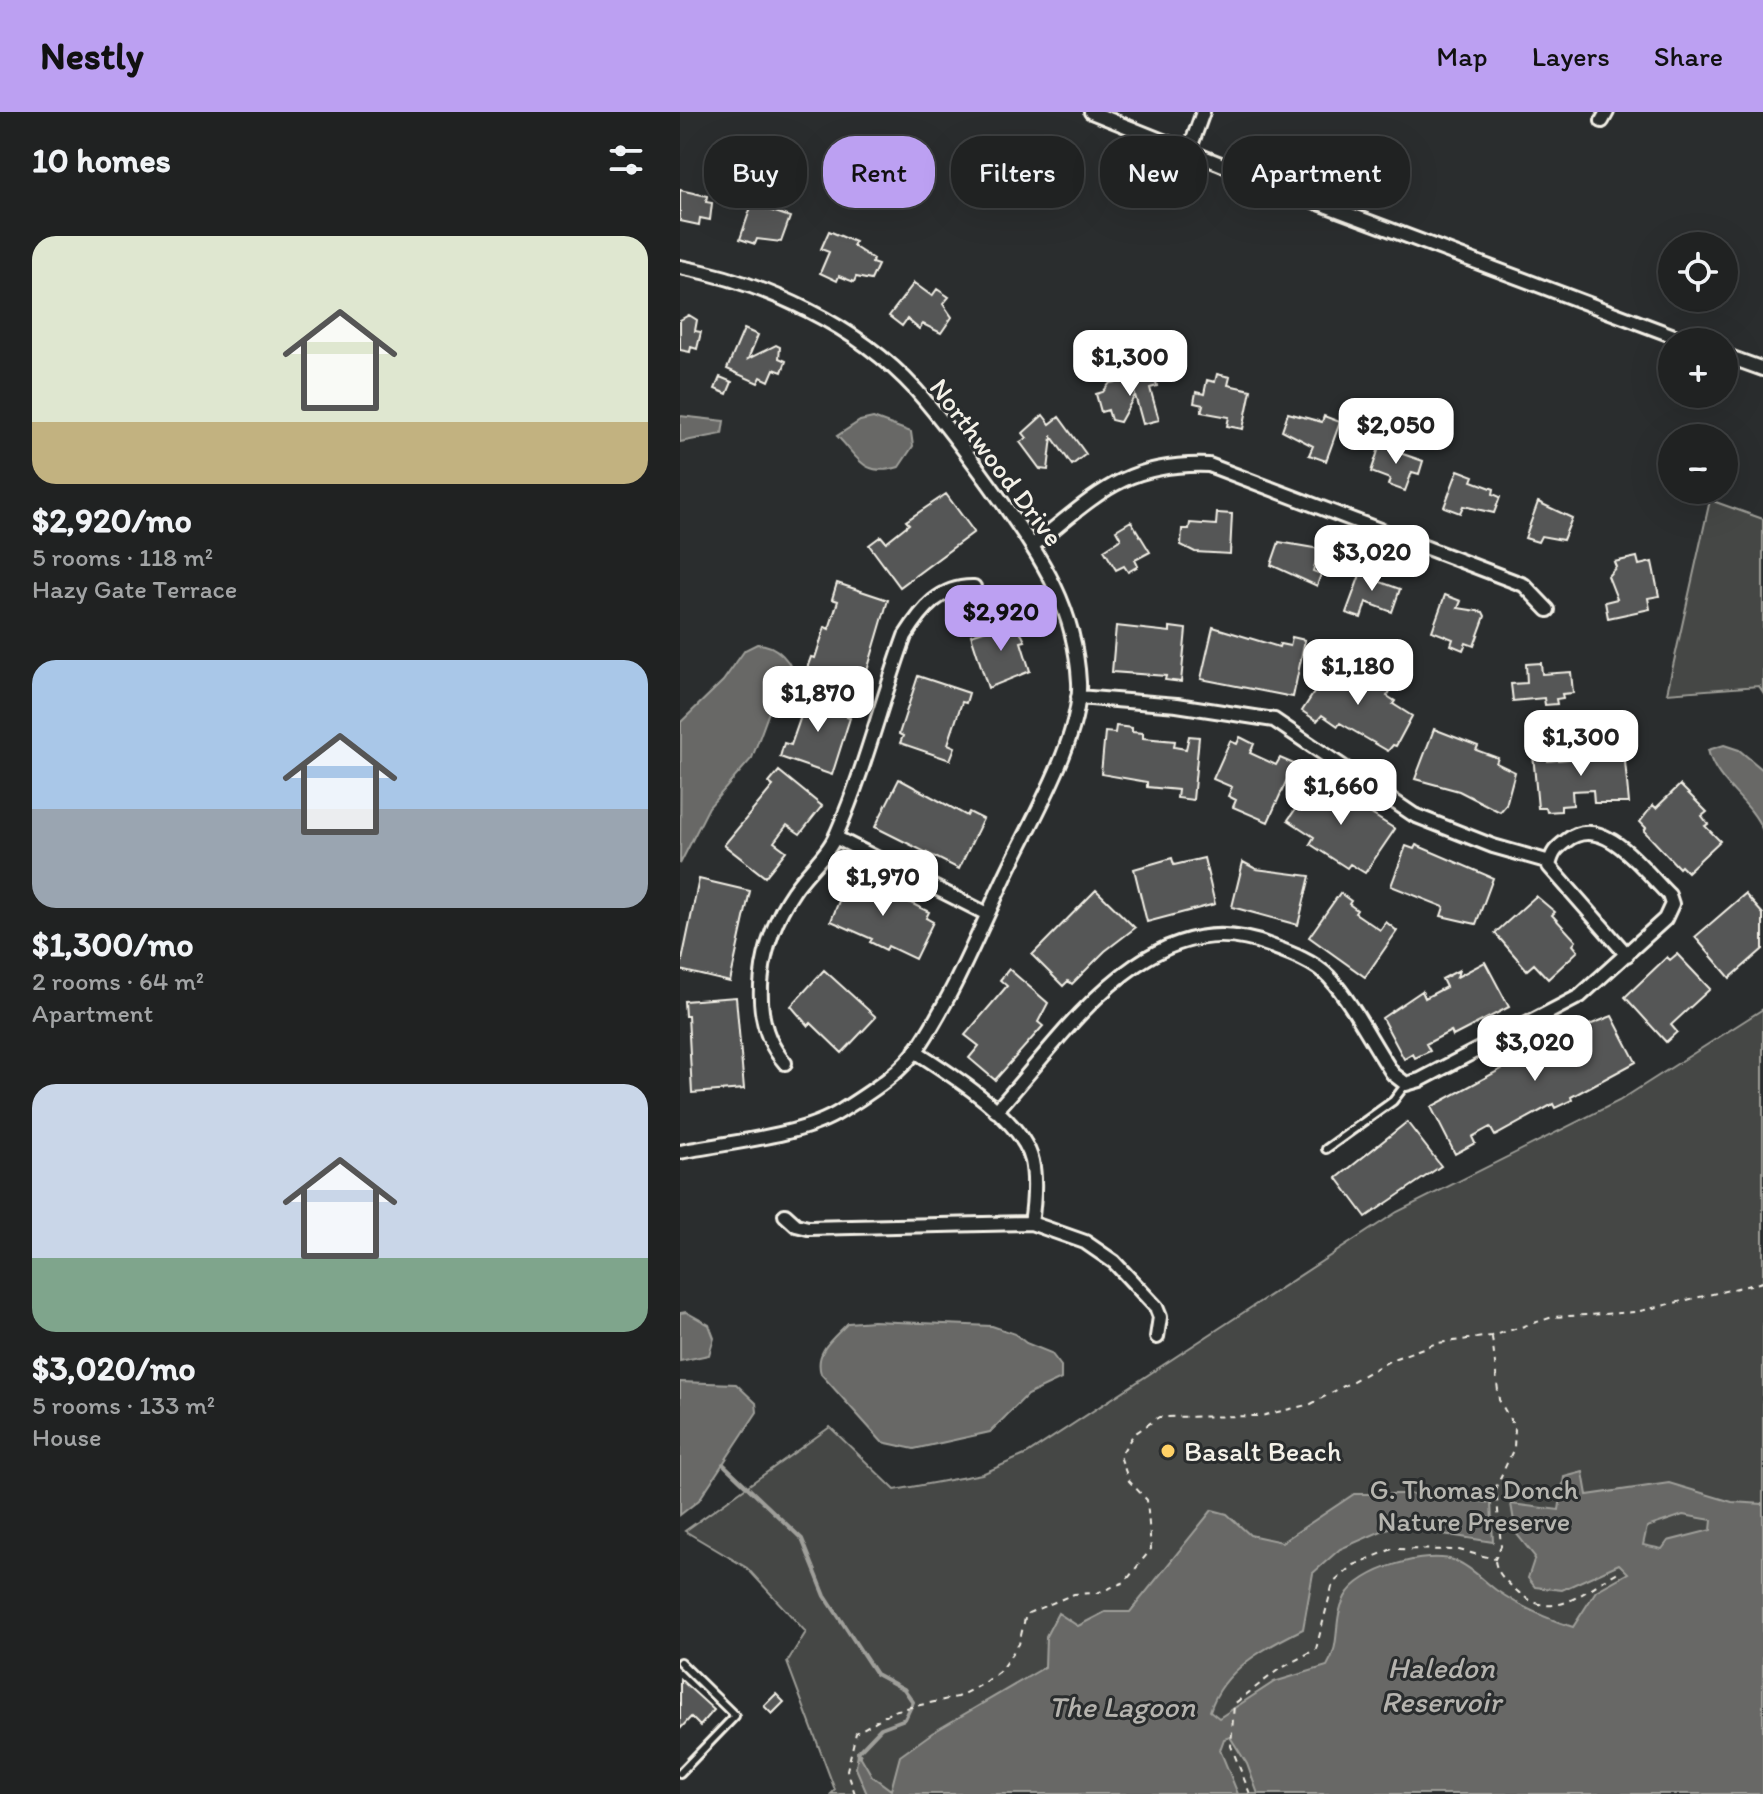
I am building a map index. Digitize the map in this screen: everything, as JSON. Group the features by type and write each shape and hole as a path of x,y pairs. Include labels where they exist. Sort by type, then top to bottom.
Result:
{"street":[{"path":"1091,112 1151,136"},
{"path":"1194,136 1203,112"},
{"path":"1207,158 1658,330"},
{"name":"Northwood Drive","path":"680,267 748,285 797,305 854,338 913,388 965,450 1058,588 1076,649 1078,697 1067,743 987,914 915,1051 887,1080 837,1114 804,1127 680,1152"},
{"path":"1738,360 1763,369"},
{"path":"1032,546 1092,498 1130,474 1169,464 1209,465 1524,585 1548,610"},
{"path":"785,1063 775,1052 764,1016 761,993 768,946 793,892 835,837 905,636 921,610 940,595 958,587 974,587"},
{"path":"1078,697 1177,705 1274,720 1414,815 1493,846 1550,862"},
{"path":"996,1111 1093,1000 1130,965 1173,945 1209,935 1250,937 1295,955 1328,976 1393,1074 1406,1084 1420,1080 1580,996 1627,955 1665,919 1672,904 1669,895 1614,840 1596,832 1573,835 1553,851 1549,866 1560,883 1627,955"},
{"path":"835,837 987,914"},
{"path":"915,1051 955,1077 996,1111 1018,1135 1031,1158 1035,1200 1031,1223"},
{"path":"785,1215 796,1225 808,1228 1031,1223 1085,1242 1114,1262 1156,1307 1160,1317 1157,1337"}],"lane":[{"path":"1326,1149 1393,1101 1406,1084"},
{"path":"680,1662 735,1716 680,1773"}],"path":[{"path":"855,1794 847,1770 856,1733 893,1711 957,1697 999,1672 1019,1644 1026,1614 1074,1594 1097,1593 1125,1582 1151,1549 1147,1500 1129,1481 1120,1456 1133,1435 1159,1417 1261,1416 1311,1404 1393,1359 1437,1343 1492,1336 1553,1317 1636,1312 1763,1282"},
{"path":"1492,1336 1499,1400 1515,1428 1514,1448 1496,1487 1501,1546 1495,1559 1497,1570 1520,1594 1533,1602 1548,1605 1563,1605 1618,1572"},
{"path":"1250,1794 1231,1746 1234,1704 1278,1670 1316,1649 1333,1583 1354,1565 1392,1549 1459,1550 1495,1559"}],"green space":[{"path":"1709,504 1721,504 1763,519 1763,692 1759,686 1667,693"},
{"name":"G. Thomas Donch Nature Preserve","path":"1763,1009 1763,1794 831,1794 835,1790 787,1662 806,1632 747,1568 685,1531 830,1427 895,1490 982,1474 1027,1454 1397,1212 1619,1101"}],"water":[{"path":"680,416 724,421 722,434 680,442"},
{"path":"873,418 911,432 913,446 899,467 877,470 869,467 837,436 860,421"},
{"path":"757,644 771,647 783,655 791,667 794,681 776,693 752,758 709,807 680,864 681,722 723,681 745,650"},
{"path":"1724,745 1739,750 1763,770 1763,831 1712,762 1708,750"},
{"path":"686,1312 709,1325 714,1338 709,1355 680,1361 680,1313"},
{"path":"873,1321 992,1326 1051,1353 1061,1366 1061,1379 1027,1395 990,1432 914,1449 882,1442 821,1374 820,1366 826,1346 848,1323"},
{"path":"680,1382 736,1384 756,1403 757,1412 699,1500 680,1515"},
{"name":"Haledon Reservoir","path":"1583,1472 1587,1495 1669,1483 1732,1502 1763,1504 1763,1794 1258,1794 1247,1764 1230,1737 1224,1739 1220,1750 1238,1794 867,1794 856,1768 858,1752 872,1776 891,1790 900,1756 932,1733 1045,1667 1046,1636 1058,1613 1078,1626 1105,1612 1130,1612 1212,1510 1227,1514 1250,1535 1282,1542 1354,1494 1426,1494 1491,1503 1493,1542 1393,1526 1340,1549 1313,1573 1303,1629 1261,1652 1235,1671 1216,1696 1210,1711 1219,1718 1274,1682 1327,1666 1332,1657 1345,1597 1365,1578 1395,1564 1429,1558 1456,1561 1514,1602 1573,1627 1596,1591 1628,1573 1619,1564 1562,1590 1535,1587 1528,1578 1535,1557 1516,1533 1511,1504 1559,1510 1564,1477","holes":["1683,1515 1712,1520 1711,1530 1668,1541 1662,1549 1643,1545 1647,1527"]}],"building":[{"path":"680,190 704,195 704,208 711,208 710,220 700,218 699,225 680,221"},
{"path":"751,208 764,208 790,217 781,242 757,239 755,244 740,239"},
{"path":"829,231 855,242 853,246 873,259 872,263 878,265 871,280 856,277 854,282 839,276 837,281 820,273 829,252 821,249"},
{"path":"914,283 932,296 937,289 949,297 943,304 952,317 941,333 923,324 919,329 907,319 902,326 889,316"},
{"path":"689,315 697,320 695,331 701,332 697,349 691,347 690,352 680,350 680,320"},
{"path":"744,329 758,335 748,359 776,345 780,347 779,358 786,361 782,372 774,369 769,381 761,377 758,383 727,369"},
{"path":"1154,374 1157,386 1150,388 1159,420 1143,424 1135,395 1120,422 1111,420 1108,410 1101,412 1096,394 1103,392 1110,383"},
{"path":"1217,374 1230,377 1228,385 1251,390 1243,429 1227,426 1229,417 1201,412 1203,405 1194,403 1196,392 1204,394 1207,380 1215,382"},
{"path":"720,377 732,382 727,394 715,389"},
{"path":"1288,413 1322,422 1324,416 1340,422 1326,461 1309,455 1313,446 1282,430"},
{"path":"1043,415 1050,424 1059,417 1086,454 1072,465 1052,437 1048,470 1040,469 1020,442 1027,438 1023,433"},
{"path":"1390,441 1402,446 1400,453 1423,461 1419,474 1412,472 1405,491 1388,485 1390,479 1371,472 1380,445 1387,448"},
{"path":"1458,470 1474,476 1472,481 1494,489 1493,494 1500,497 1494,513 1463,506 1460,513 1444,507"},
{"path":"946,494 974,532 900,587 869,545 881,536 886,542 909,524 906,521"},
{"path":"1538,502 1572,518 1563,540 1541,536 1538,542 1525,538"},
{"path":"1217,513 1232,514 1230,554 1195,552 1181,545 1182,529 1189,529 1190,523 1216,525"},
{"path":"1131,521 1150,552 1135,560 1138,566 1128,572 1124,566 1116,570 1104,550 1121,539 1116,530"},
{"path":"1279,542 1320,549 1313,571 1321,574 1317,586 1271,565"},
{"path":"1637,557 1639,565 1652,562 1659,596 1648,598 1650,609 1608,618 1605,602 1617,599 1608,576 1616,567 1614,562"},
{"path":"1364,564 1379,570 1375,580 1400,589 1392,612 1366,602 1361,618 1346,613"},
{"path":"837,583 888,600 864,681 860,680 857,688 806,671 811,657 815,658 825,627 829,629 838,601 832,599"},
{"path":"1445,595 1461,601 1458,608 1483,612 1485,616 1474,646 1466,643 1463,650 1451,645 1453,639 1432,631"},
{"path":"1015,621 1025,641 1021,642 1030,671 988,688 971,635"},
{"path":"1116,626 1170,632 1170,627 1186,629 1181,682 1165,680 1166,676 1112,672"},
{"path":"1213,627 1279,647 1280,644 1290,646 1292,637 1305,640 1293,697 1201,679"},
{"path":"1338,656 1353,666 1347,674 1371,690 1377,681 1391,690 1387,696 1395,701 1393,704 1412,716 1396,746 1393,745 1388,751 1340,723 1338,726 1322,715 1317,721 1302,711"},
{"path":"1541,663 1542,674 1571,672 1573,693 1562,694 1563,698 1556,699 1557,704 1545,705 1544,698 1513,701 1511,684 1527,683 1526,664"},
{"path":"918,676 969,693 966,703 962,702 948,744 955,747 950,760 900,743 903,736 899,734"},
{"path":"799,691 850,708 847,717 850,718 832,775 780,757 784,743 791,745 801,716 801,708 795,706"},
{"path":"1116,726 1132,728 1132,732 1143,733 1143,738 1175,741 1174,747 1186,749 1189,736 1199,737 1193,800 1177,798 1178,790 1147,787 1147,782 1101,774 1105,732 1115,733"},
{"path":"1434,729 1478,746 1476,750 1498,758 1496,763 1515,772 1506,805 1500,812 1459,791 1415,779"},
{"path":"1240,737 1254,744 1250,753 1276,765 1280,758 1294,764 1268,822 1233,807 1236,800 1228,796 1232,787 1213,779 1230,741 1237,744"},
{"path":"1594,744 1594,754 1624,751 1629,803 1594,803 1593,790 1572,791 1573,805 1561,806 1561,811 1547,812 1546,808 1538,808 1533,754 1547,753 1548,761 1578,758 1577,746"},
{"path":"779,771 822,806 800,834 787,825 774,842 786,851 765,877 724,845 773,786 769,783"},
{"path":"899,779 967,816 969,812 983,819 959,869 875,827"},
{"path":"1316,779 1395,829 1365,873 1350,864 1347,868 1310,844 1314,837 1288,820"},
{"path":"1680,785 1707,812 1702,816 1708,824 1705,826 1720,841 1687,872 1681,866 1679,868 1644,831 1646,828 1640,822 1653,805 1656,808"},
{"path":"1416,845 1493,878 1476,924 1441,916 1444,907 1391,886 1406,846 1414,849"},
{"path":"1172,858 1174,865 1204,858 1215,904 1147,922 1134,869"},
{"path":"1243,862 1256,869 1310,876 1298,925 1232,907"},
{"path":"699,879 750,891 730,982 680,970"},
{"path":"862,879 929,912 926,918 933,922 915,959 888,946 886,950 870,942 872,939 831,921 845,886 848,888 852,880 860,883"},
{"path":"1096,890 1135,928 1105,951 1072,984 1068,981 1063,986 1032,955"},
{"path":"1340,893 1351,901 1349,904 1357,910 1355,913 1380,930 1386,922 1397,931 1365,977 1309,937"},
{"path":"1745,894 1763,914 1763,949 1730,978 1695,937"},
{"path":"1536,896 1555,912 1552,915 1576,941 1573,945 1578,951 1548,979 1534,964 1527,970 1495,933"},
{"path":"1677,954 1710,989 1671,1025 1677,1032 1666,1042 1625,997 1667,957 1670,960"},
{"path":"1485,962 1509,1007 1453,1036 1451,1031 1426,1044 1430,1051 1404,1059 1382,1018 1422,991 1425,998 1446,987 1442,979 1459,970 1457,977"},
{"path":"1009,969 1048,1003 1038,1022 1043,1026 995,1080 969,1058 979,1046 965,1035 1007,986 1000,980"},
{"path":"824,970 876,1017 842,1053 811,1023 808,1026 791,1006"},
{"path":"736,997 744,1089 692,1093 688,1016 685,1016 684,1001"},
{"path":"1612,1016 1636,1062 1571,1097 1572,1100 1555,1108 1553,1104 1495,1136 1490,1127 1472,1137 1475,1143 1455,1154 1431,1107 1566,1034"},
{"path":"1407,1122 1441,1166 1366,1217 1337,1178"},
{"path":"680,1679 714,1710 700,1726 691,1717 680,1729"},
{"path":"776,1694 784,1702 772,1714 764,1706"}],"waterway":[{"path":"723,1464 802,1539 825,1596 876,1674 904,1689 913,1702 905,1719 881,1728 858,1752 860,1756"}],"place":[{"name":"Basalt Beach","path":"1168,1451"}],"water label":[{"name":"The Lagoon","path":"1122,1706"}]}
